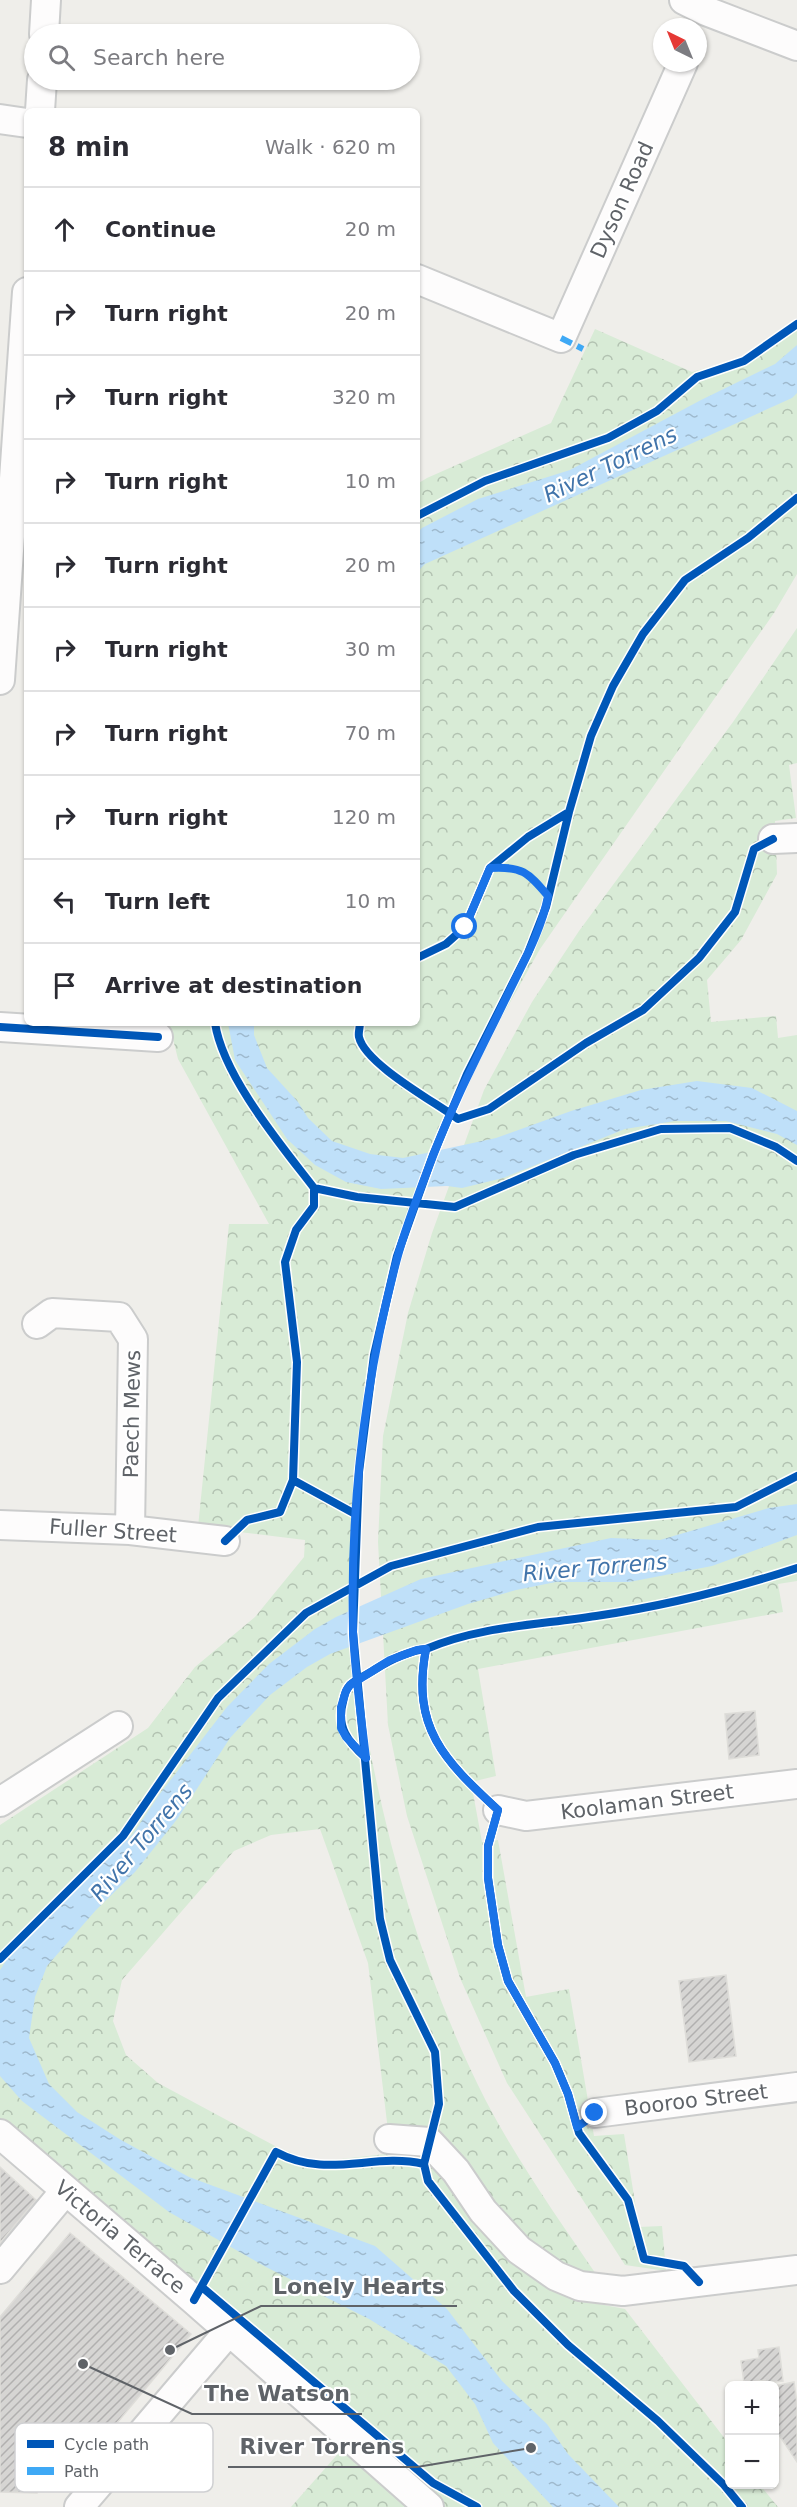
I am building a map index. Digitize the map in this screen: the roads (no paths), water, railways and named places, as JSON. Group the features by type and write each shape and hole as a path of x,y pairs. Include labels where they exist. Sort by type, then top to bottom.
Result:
{"street":[{"path":"45,24 46,0"},
{"path":"693,8 797,46"},
{"name":"Dyson Road","path":"420,280 561,338 679,72"},
{"path":"40,108 41,90"},
{"path":"0,118 24,122"},
{"path":"0,680 11,349 24,303"},
{"path":"0,1027 158,1036"},
{"name":"Paech Mews","path":"37,1324 52,1313 119,1317 133,1339 130,1530"},
{"name":"Fuller Street","path":"0,1525 130,1530 225,1541"},
{"path":"0,1802 118,1726"},
{"name":"Koolaman Street","path":"498,1810 526,1816 797,1784"},
{"name":"Booroo Street","path":"595,2113 797,2086"},
{"name":"Victoria Terrace","path":"0,2134 413,2490 429,2507"},
{"path":"389,2139 429,2142 456,2171 483,2211 519,2250 556,2276 580,2286 623,2291 797,2270"},
{"path":"0,2269 65,2191"},
{"path":"151,2423 229,2331"},
{"path":"79,2507 92,2492"}],"water":[{"name":"River Torrens","path":"797,345 797,393 792,398 425,564 420,569 420,530 422,528 478,499 570,470 701,400 775,364"},
{"path":"229,1026 254,1026 254,1035 267,1068 298,1102 308,1118 332,1141 370,1154 403,1158 496,1138 571,1111 641,1090 697,1081 752,1088 797,1111 797,1145 777,1134 726,1121 675,1121 625,1129 503,1178 462,1188 447,1186 381,1189 346,1182 315,1165 287,1139 235,1060"},
{"name":"River Torrens","path":"797,1504 797,1535 712,1566 629,1582 556,1582 516,1590 468,1604 330,1654 307,1667 270,1695 230,1738 178,1818 135,1872 96,1910 47,1966 35,1997 29,2038 49,2084 77,2112 121,2140 189,2177 375,2246 447,2309 502,2381 547,2424 568,2454 619,2507 553,2507 493,2443 475,2404 446,2366 369,2319 266,2267 169,2212 22,2101 0,2076 0,1970 9,1956 133,1834 159,1795 227,1707 269,1664 315,1629 336,1617 421,1579 611,1538 660,1540 769,1508"}],"place":[{"name":"Lonely Hearts","path":"170,2350"},
{"name":"The Watson","path":"83,2364"},
{"name":"River Torrens","path":"531,2448"}]}
